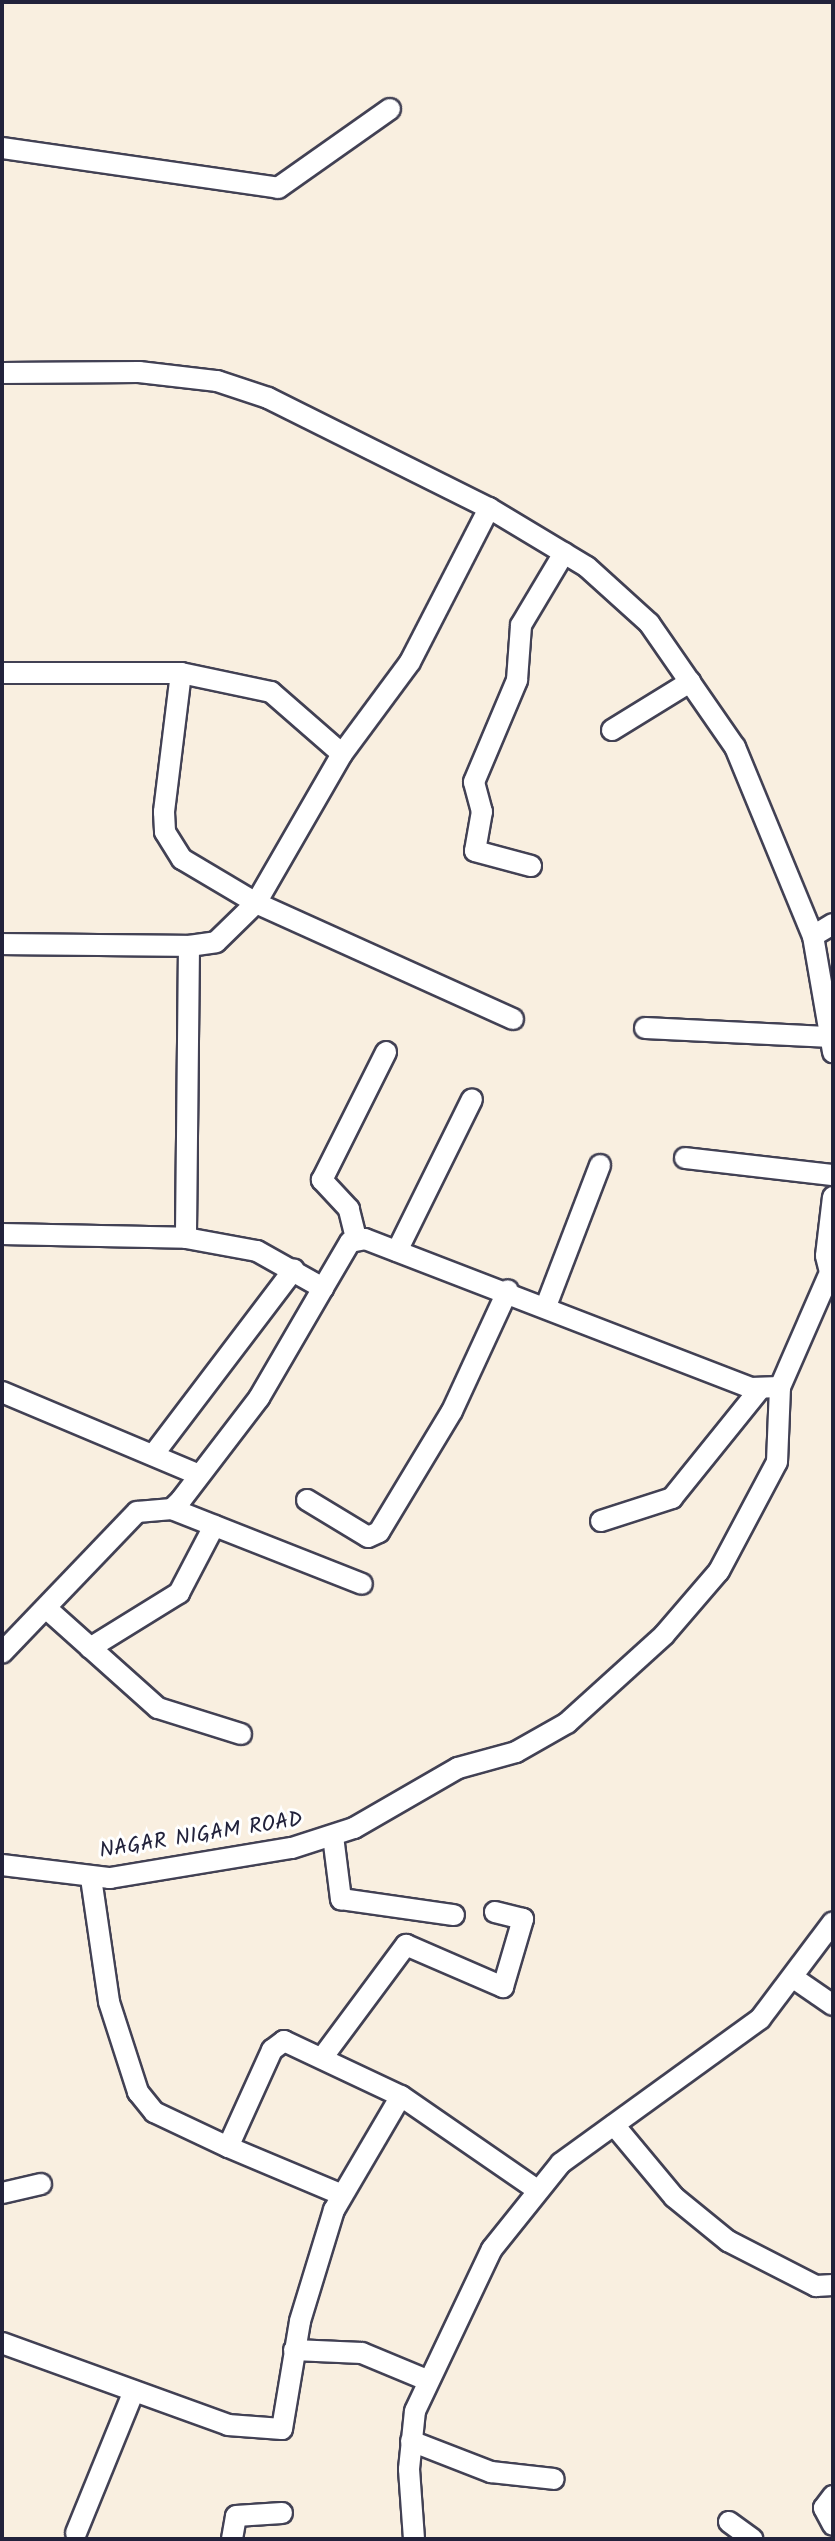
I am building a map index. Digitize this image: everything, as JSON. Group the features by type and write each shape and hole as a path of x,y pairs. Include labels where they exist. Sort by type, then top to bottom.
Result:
{"street":[{"path":"2,148 278,188 390,109"},
{"path":"2,373 139,372 217,381 330,425 489,508 564,553 649,623 735,747 813,936 832,1044 645,1028"},
{"path":"2,944 189,946 216,942 256,903 342,754 410,662 489,508"},
{"path":"531,866 475,851 482,812 474,782 517,680 521,625 564,553"},
{"path":"2,673 181,673 271,692 342,754"},
{"path":"181,673 165,832 182,859 256,903 513,1019"},
{"path":"612,730 690,682"},
{"path":"813,936 833,924"},
{"path":"186,1238 189,946"},
{"path":"172,1509 259,1398 356,1238 351,1214 322,1180 386,1052"},
{"path":"397,1251 472,1099"},
{"path":"685,1158 833,1175"},
{"path":"546,1306 600,1165"},
{"name":"NAGAR NIGAM ROAD","path":"2,1865 91,1878 333,1836 458,1768 516,1752 567,1723 664,1635 719,1571 773,1472 780,1387 831,1281 833,1197"},
{"path":"2,1234 186,1238 257,1251 323,1288"},
{"path":"356,1238 508,1290 759,1390 780,1387"},
{"path":"153,1455 294,1269"},
{"path":"307,1500 368,1537 379,1532 452,1411 508,1290"},
{"path":"601,1521 672,1498 759,1390"},
{"path":"2,1392 199,1475"},
{"path":"2,1653 137,1512 172,1509 362,1584"},
{"path":"90,1648 179,1593 214,1526"},
{"path":"46,1608 158,1708 241,1734"},
{"path":"333,1836 341,1899 454,1915"},
{"path":"91,1878 109,2002 138,2092 154,2112 340,2194"},
{"path":"322,2058 406,1945 503,1987 523,1919 495,1912"},
{"path":"414,2539 411,2441 427,2380 472,2282 536,2189 614,2125 738,2037 795,1979 833,1922"},
{"path":"795,1979 833,2005"},
{"path":"228,2147 277,2045 322,2058 401,2096 536,2189"},
{"path":"2,2345 228,2425 282,2429 294,2350 340,2194 401,2096"},
{"path":"614,2125 674,2197 728,2241 816,2286 833,2285"},
{"path":"2,2193 41,2184"},
{"path":"294,2350 362,2353 427,2380"},
{"path":"76,2533 134,2391"},
{"path":"411,2441 491,2472 554,2479"},
{"path":"833,2496 824,2508 833,2525"},
{"path":"232,2539 236,2516 282,2513"},
{"path":"729,2522 752,2539"}]}
